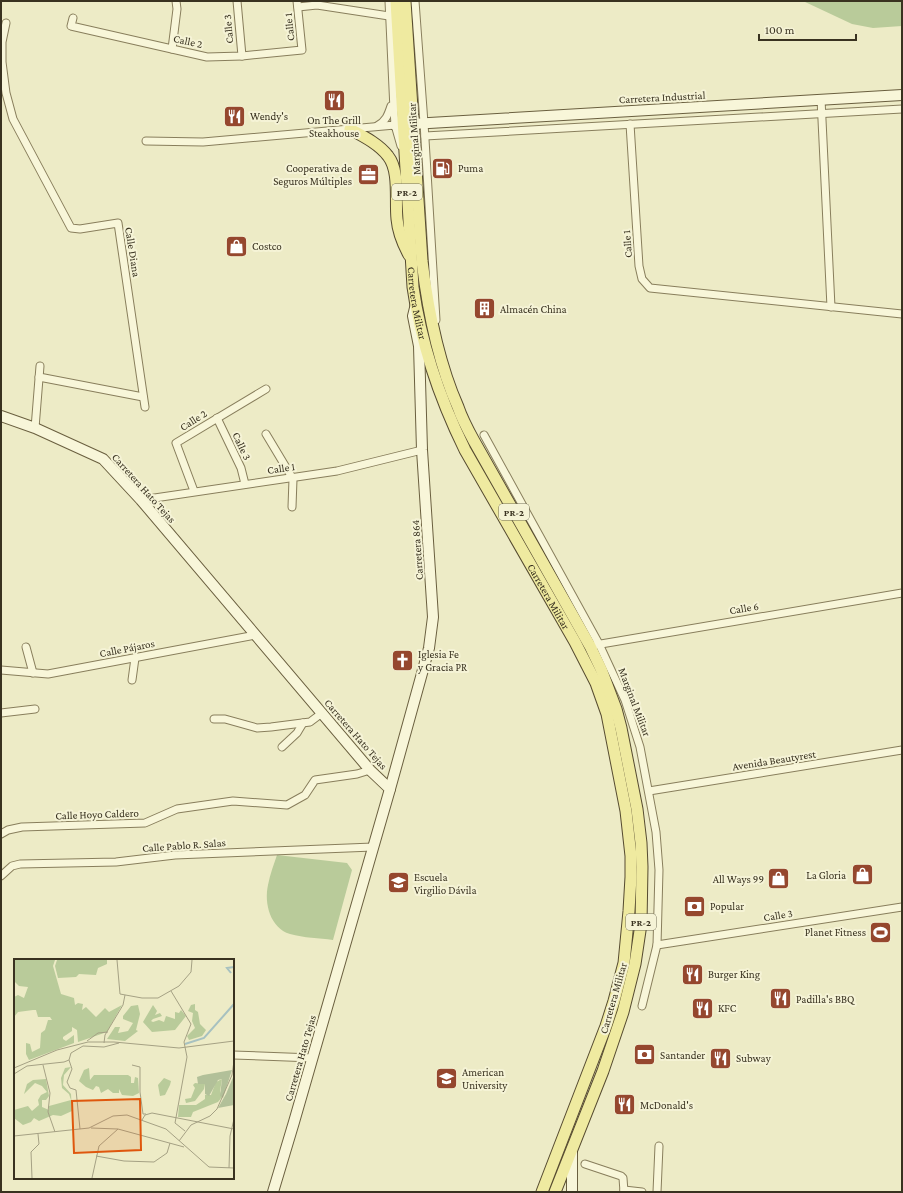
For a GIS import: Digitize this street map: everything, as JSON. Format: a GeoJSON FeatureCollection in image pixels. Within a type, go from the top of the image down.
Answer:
{"type":"FeatureCollection","features":[{"type":"Feature","properties":{"kind":"main road","name":"Carretera Militar"},"geometry":{"type":"LineString","coordinates":[[396,1],[413,287],[421,330],[435,379],[465,450],[579,648],[598,689],[607,714],[611,731],[626,811],[632,877],[624,962],[614,1001],[603,1033],[542,1192]]}},
{"type":"Feature","properties":{"kind":"main road","name":"Carretera Militar"},"geometry":{"type":"LineString","coordinates":[[405,1],[404,125],[427,298],[438,348],[457,406],[474,441],[594,645],[621,728],[637,809],[641,843],[642,897],[639,944],[630,986],[603,1070],[555,1192]]}},
{"type":"Feature","properties":{"kind":"main road"},"geometry":{"type":"LineString","coordinates":[[350,129],[382,149],[391,160],[395,170],[397,221],[403,244],[412,260]]}},
{"type":"Feature","properties":{"kind":"street"},"geometry":{"type":"LineString","coordinates":[[172,49],[177,9],[176,1]]}},
{"type":"Feature","properties":{"kind":"street","name":"Calle 3"},"geometry":{"type":"LineString","coordinates":[[236,1],[242,56]]}},
{"type":"Feature","properties":{"kind":"street","name":"Marginal Militar"},"geometry":{"type":"LineString","coordinates":[[389,1],[393,98],[404,125]]}},
{"type":"Feature","properties":{"kind":"street","name":"Marginal Militar"},"geometry":{"type":"LineString","coordinates":[[415,1],[438,348]]}},
{"type":"Feature","properties":{"kind":"street"},"geometry":{"type":"LineString","coordinates":[[298,4],[317,5],[389,16]]}},
{"type":"Feature","properties":{"kind":"street","name":"Calle 1"},"geometry":{"type":"LineString","coordinates":[[298,4],[302,50]]}},
{"type":"Feature","properties":{"kind":"street","name":"Calle 2"},"geometry":{"type":"LineString","coordinates":[[73,18],[71,26],[207,57],[242,56],[302,50]]}},
{"type":"Feature","properties":{"kind":"street","name":"Calle Diana"},"geometry":{"type":"LineString","coordinates":[[6,23],[2,42],[2,62],[6,93],[13,119],[71,228],[80,229],[118,223],[143,397]]}},
{"type":"Feature","properties":{"kind":"street","name":"Carretera Industrial"},"geometry":{"type":"LineString","coordinates":[[424,123],[902,95]]}},
{"type":"Feature","properties":{"kind":"street"},"geometry":{"type":"LineString","coordinates":[[376,127],[383,123],[388,116],[393,98]]}},
{"type":"Feature","properties":{"kind":"street"},"geometry":{"type":"LineString","coordinates":[[821,99],[831,307]]}},
{"type":"Feature","properties":{"kind":"street"},"geometry":{"type":"LineString","coordinates":[[425,136],[902,109]]}},
{"type":"Feature","properties":{"kind":"street"},"geometry":{"type":"LineString","coordinates":[[146,141],[203,142],[424,123]]}},
{"type":"Feature","properties":{"kind":"street","name":"Calle 1"},"geometry":{"type":"LineString","coordinates":[[630,124],[639,266],[642,279],[650,288],[902,314]]}},
{"type":"Feature","properties":{"kind":"street","name":"Carretera 864"},"geometry":{"type":"LineString","coordinates":[[390,789],[429,648],[433,617],[422,450],[419,346],[412,316],[416,304]]}},
{"type":"Feature","properties":{"kind":"street"},"geometry":{"type":"LineString","coordinates":[[35,428],[40,366]]}},
{"type":"Feature","properties":{"kind":"street"},"geometry":{"type":"LineString","coordinates":[[420,385],[446,375]]}},
{"type":"Feature","properties":{"kind":"street"},"geometry":{"type":"LineString","coordinates":[[39,377],[143,397],[145,406]]}},
{"type":"Feature","properties":{"kind":"street","name":"Calle 2"},"geometry":{"type":"LineString","coordinates":[[194,491],[176,443],[266,390]]}},
{"type":"Feature","properties":{"kind":"street","name":"Carretera Hato Tejas"},"geometry":{"type":"LineString","coordinates":[[1,416],[35,428],[103,459],[141,500],[370,770],[390,789],[273,1192]]}},
{"type":"Feature","properties":{"kind":"street","name":"Calle 3"},"geometry":{"type":"LineString","coordinates":[[217,418],[241,468],[245,484]]}},
{"type":"Feature","properties":{"kind":"street"},"geometry":{"type":"LineString","coordinates":[[266,434],[293,479],[292,507]]}},
{"type":"Feature","properties":{"kind":"street","name":"Marginal Militar"},"geometry":{"type":"LineString","coordinates":[[484,435],[594,645],[625,700],[640,747],[656,832],[659,870],[657,945],[642,1006]]}},
{"type":"Feature","properties":{"kind":"street","name":"Calle 1"},"geometry":{"type":"LineString","coordinates":[[141,500],[337,471],[422,450]]}},
{"type":"Feature","properties":{"kind":"street"},"geometry":{"type":"LineString","coordinates":[[488,465],[501,467]]}},
{"type":"Feature","properties":{"kind":"street","name":"Calle 6"},"geometry":{"type":"LineString","coordinates":[[579,648],[902,593]]}},
{"type":"Feature","properties":{"kind":"street","name":"Calle Pájaros"},"geometry":{"type":"LineString","coordinates":[[1,670],[48,674],[256,635]]}},
{"type":"Feature","properties":{"kind":"street"},"geometry":{"type":"LineString","coordinates":[[26,647],[32,673]]}},
{"type":"Feature","properties":{"kind":"street"},"geometry":{"type":"LineString","coordinates":[[132,680],[135,658]]}},
{"type":"Feature","properties":{"kind":"street"},"geometry":{"type":"LineString","coordinates":[[1,713],[35,709]]}},
{"type":"Feature","properties":{"kind":"street"},"geometry":{"type":"LineString","coordinates":[[214,719],[225,719],[257,728],[310,722],[322,713]]}},
{"type":"Feature","properties":{"kind":"street"},"geometry":{"type":"LineString","coordinates":[[282,747],[297,733],[303,723]]}},
{"type":"Feature","properties":{"kind":"street","name":"Avenida Beautyrest"},"geometry":{"type":"LineString","coordinates":[[649,791],[902,750]]}},
{"type":"Feature","properties":{"kind":"street","name":"Calle Hoyo Caldero"},"geometry":{"type":"LineString","coordinates":[[1,834],[8,830],[22,827],[145,823],[177,809],[233,801],[287,805],[305,795],[315,780],[357,774],[370,770]]}},
{"type":"Feature","properties":{"kind":"street","name":"Calle Pablo R. Salas"},"geometry":{"type":"LineString","coordinates":[[1,876],[12,866],[20,864],[116,862],[175,855],[373,847]]}},
{"type":"Feature","properties":{"kind":"street","name":"Calle 3"},"geometry":{"type":"LineString","coordinates":[[657,945],[902,907]]}},
{"type":"Feature","properties":{"kind":"street"},"geometry":{"type":"LineString","coordinates":[[234,1055],[312,1058]]}},
{"type":"Feature","properties":{"kind":"street"},"geometry":{"type":"LineString","coordinates":[[657,1192],[659,1146]]}},
{"type":"Feature","properties":{"kind":"street"},"geometry":{"type":"LineString","coordinates":[[572,1192],[573,1147]]}},
{"type":"Feature","properties":{"kind":"street"},"geometry":{"type":"LineString","coordinates":[[586,1164],[621,1176],[623,1178],[624,1191],[642,1192]]}},
{"type":"Feature","properties":{"kind":"green space"},"geometry":{"type":"Polygon","coordinates":[[[803,1],[902,1],[902,26],[873,28],[852,24],[803,1]]]}},
{"type":"Feature","properties":{"kind":"green space"},"geometry":{"type":"Polygon","coordinates":[[[277,855],[347,863],[352,870],[333,940],[290,934],[283,931],[273,921],[268,907],[267,892],[277,855]]]}},
{"type":"Feature","properties":{"kind":"place","name":"On The Grill Steakhouse"},"geometry":{"type":"Point","coordinates":[334,100]}},
{"type":"Feature","properties":{"kind":"place","name":"Wendy's"},"geometry":{"type":"Point","coordinates":[234,116]}},
{"type":"Feature","properties":{"kind":"place","name":"Puma"},"geometry":{"type":"Point","coordinates":[443,168]}},
{"type":"Feature","properties":{"kind":"place","name":"Cooperativa de Seguros Múltiples"},"geometry":{"type":"Point","coordinates":[368,174]}},
{"type":"Feature","properties":{"kind":"place","name":"Costco"},"geometry":{"type":"Point","coordinates":[237,246]}},
{"type":"Feature","properties":{"kind":"place","name":"Almacén China"},"geometry":{"type":"Point","coordinates":[485,309]}},
{"type":"Feature","properties":{"kind":"place","name":"Iglesia Fe y Gracia PR"},"geometry":{"type":"Point","coordinates":[403,660]}},
{"type":"Feature","properties":{"kind":"place","name":"La Gloria"},"geometry":{"type":"Point","coordinates":[862,875]}},
{"type":"Feature","properties":{"kind":"place","name":"All Ways 99"},"geometry":{"type":"Point","coordinates":[779,879]}},
{"type":"Feature","properties":{"kind":"place","name":"Escuela Virgilio Dávila"},"geometry":{"type":"Point","coordinates":[399,883]}},
{"type":"Feature","properties":{"kind":"place","name":"Popular"},"geometry":{"type":"Point","coordinates":[694,906]}},
{"type":"Feature","properties":{"kind":"place","name":"Planet Fitness"},"geometry":{"type":"Point","coordinates":[881,932]}},
{"type":"Feature","properties":{"kind":"place","name":"Burger King"},"geometry":{"type":"Point","coordinates":[693,974]}},
{"type":"Feature","properties":{"kind":"place","name":"Padilla's BBQ"},"geometry":{"type":"Point","coordinates":[781,999]}},
{"type":"Feature","properties":{"kind":"place","name":"KFC"},"geometry":{"type":"Point","coordinates":[703,1008]}},
{"type":"Feature","properties":{"kind":"place","name":"Santander"},"geometry":{"type":"Point","coordinates":[644,1055]}},
{"type":"Feature","properties":{"kind":"place","name":"Subway"},"geometry":{"type":"Point","coordinates":[720,1058]}},
{"type":"Feature","properties":{"kind":"place","name":"American University"},"geometry":{"type":"Point","coordinates":[446,1078]}},
{"type":"Feature","properties":{"kind":"place","name":"McDonald's"},"geometry":{"type":"Point","coordinates":[624,1105]}}]}
